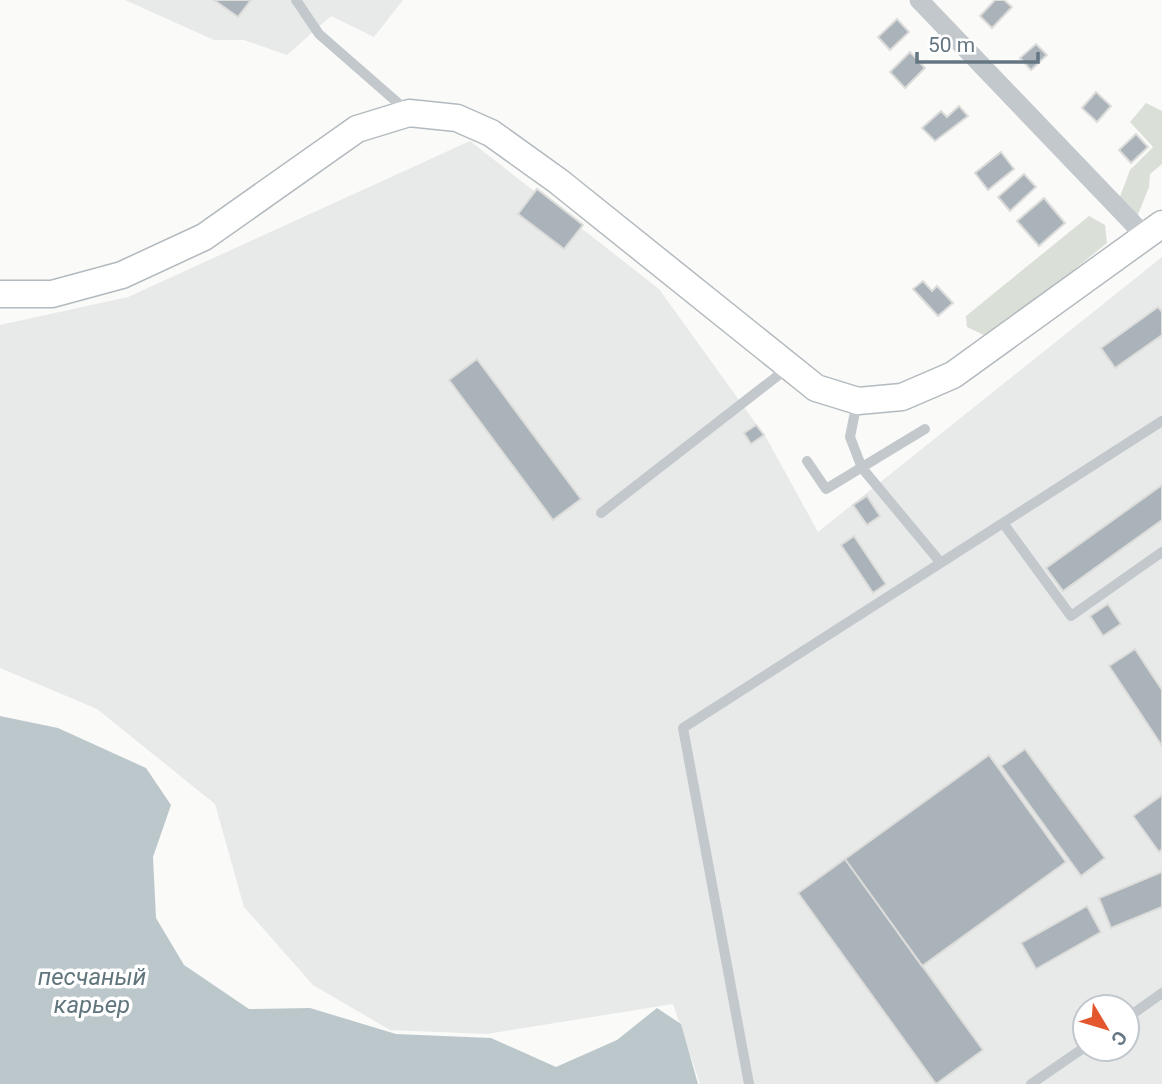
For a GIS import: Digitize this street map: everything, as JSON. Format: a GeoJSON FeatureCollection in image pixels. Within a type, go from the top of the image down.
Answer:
{"type":"FeatureCollection","features":[{"type":"Feature","properties":{"kind":"street"},"geometry":{"type":"LineString","coordinates":[[0,294],[52,294],[122,275],[204,237],[357,130],[410,113],[457,118],[491,132],[558,181],[816,388],[858,401],[902,397],[953,375],[1154,230],[919,0]]}},
{"type":"Feature","properties":{"kind":"lane"},"geometry":{"type":"LineString","coordinates":[[296,0],[319,34],[410,113]]}},
{"type":"Feature","properties":{"kind":"lane"},"geometry":{"type":"LineString","coordinates":[[601,513],[790,367]]}},
{"type":"Feature","properties":{"kind":"lane"},"geometry":{"type":"LineString","coordinates":[[858,401],[850,437],[862,468],[941,563]]}},
{"type":"Feature","properties":{"kind":"lane"},"geometry":{"type":"LineString","coordinates":[[748,1084],[683,728],[1162,421]]}},
{"type":"Feature","properties":{"kind":"lane"},"geometry":{"type":"LineString","coordinates":[[807,461],[826,489],[925,429]]}},
{"type":"Feature","properties":{"kind":"lane"},"geometry":{"type":"LineString","coordinates":[[1003,523],[1071,616],[1162,552]]}},
{"type":"Feature","properties":{"kind":"lane"},"geometry":{"type":"LineString","coordinates":[[1141,1008],[1162,993]]}},
{"type":"Feature","properties":{"kind":"lane"},"geometry":{"type":"LineString","coordinates":[[1031,1084],[1071,1057]]}},
{"type":"Feature","properties":{"kind":"shaded area"},"geometry":{"type":"Polygon","coordinates":[[[125,0],[403,0],[374,37],[331,16],[287,55],[244,40],[214,40],[125,0]]]}},
{"type":"Feature","properties":{"kind":"shaded area"},"geometry":{"type":"Polygon","coordinates":[[[1146,103],[1162,111],[1162,164],[1150,174],[1149,187],[1137,217],[1118,202],[1130,170],[1153,147],[1130,122],[1146,103]]]}},
{"type":"Feature","properties":{"kind":"shaded area"},"geometry":{"type":"Polygon","coordinates":[[[470,141],[659,289],[767,439],[818,532],[1162,257],[1162,1084],[700,1084],[673,1004],[487,1034],[390,1030],[313,985],[244,907],[215,804],[97,709],[0,668],[0,325],[128,297],[470,141]]]}},
{"type":"Feature","properties":{"kind":"shaded area"},"geometry":{"type":"Polygon","coordinates":[[[1089,216],[1105,225],[1107,243],[990,338],[967,327],[966,316],[1089,216]]]}},
{"type":"Feature","properties":{"kind":"water","name":"песчаный карьер"},"geometry":{"type":"Polygon","coordinates":[[[0,716],[58,728],[146,768],[171,805],[153,857],[156,918],[184,965],[249,1009],[310,1008],[396,1034],[491,1038],[556,1067],[617,1040],[657,1008],[681,1024],[698,1084],[0,1084],[0,716]]]}},
{"type":"Feature","properties":{"kind":"building"},"geometry":{"type":"Polygon","coordinates":[[[214,0],[251,0],[238,17],[214,0]]]}},
{"type":"Feature","properties":{"kind":"building"},"geometry":{"type":"Polygon","coordinates":[[[995,0],[1004,0],[1012,7],[992,28],[980,16],[995,0]]]}},
{"type":"Feature","properties":{"kind":"building"},"geometry":{"type":"Polygon","coordinates":[[[897,19],[909,32],[890,50],[878,37],[897,19]]]}},
{"type":"Feature","properties":{"kind":"building"},"geometry":{"type":"Polygon","coordinates":[[[1036,44],[1047,55],[1031,70],[1020,58],[1036,44]]]}},
{"type":"Feature","properties":{"kind":"building"},"geometry":{"type":"Polygon","coordinates":[[[910,52],[925,68],[905,88],[890,72],[910,52]]]}},
{"type":"Feature","properties":{"kind":"building"},"geometry":{"type":"Polygon","coordinates":[[[1096,92],[1111,106],[1097,122],[1082,108],[1096,92]]]}},
{"type":"Feature","properties":{"kind":"building"},"geometry":{"type":"Polygon","coordinates":[[[959,106],[968,116],[935,141],[922,128],[941,111],[947,117],[959,106]]]}},
{"type":"Feature","properties":{"kind":"building"},"geometry":{"type":"Polygon","coordinates":[[[1136,134],[1148,147],[1131,163],[1119,150],[1136,134]]]}},
{"type":"Feature","properties":{"kind":"building"},"geometry":{"type":"Polygon","coordinates":[[[1001,152],[1014,169],[988,190],[975,173],[1001,152]]]}},
{"type":"Feature","properties":{"kind":"building"},"geometry":{"type":"Polygon","coordinates":[[[1024,174],[1036,187],[1010,211],[998,197],[1024,174]]]}},
{"type":"Feature","properties":{"kind":"building"},"geometry":{"type":"Polygon","coordinates":[[[537,189],[583,225],[564,249],[518,214],[537,189]]]}},
{"type":"Feature","properties":{"kind":"building"},"geometry":{"type":"Polygon","coordinates":[[[1044,198],[1065,223],[1039,246],[1017,221],[1044,198]]]}},
{"type":"Feature","properties":{"kind":"building"},"geometry":{"type":"Polygon","coordinates":[[[923,281],[932,291],[937,286],[953,303],[938,316],[913,289],[923,281]]]}},
{"type":"Feature","properties":{"kind":"building"},"geometry":{"type":"Polygon","coordinates":[[[1158,307],[1162,312],[1162,335],[1115,368],[1101,348],[1158,307]]]}},
{"type":"Feature","properties":{"kind":"building"},"geometry":{"type":"Polygon","coordinates":[[[477,359],[581,499],[553,520],[449,380],[477,359]]]}},
{"type":"Feature","properties":{"kind":"building"},"geometry":{"type":"Polygon","coordinates":[[[756,425],[764,435],[751,444],[744,433],[756,425]]]}},
{"type":"Feature","properties":{"kind":"building"},"geometry":{"type":"Polygon","coordinates":[[[1162,485],[1162,520],[1063,591],[1046,568],[1162,485]]]}},
{"type":"Feature","properties":{"kind":"building"},"geometry":{"type":"Polygon","coordinates":[[[867,496],[880,516],[867,525],[853,505],[867,496]]]}},
{"type":"Feature","properties":{"kind":"building"},"geometry":{"type":"Polygon","coordinates":[[[854,536],[886,584],[873,593],[841,545],[854,536]]]}},
{"type":"Feature","properties":{"kind":"building"},"geometry":{"type":"Polygon","coordinates":[[[1108,604],[1121,624],[1103,636],[1090,616],[1108,604]]]}},
{"type":"Feature","properties":{"kind":"building"},"geometry":{"type":"Polygon","coordinates":[[[1135,649],[1162,690],[1162,746],[1109,666],[1135,649]]]}},
{"type":"Feature","properties":{"kind":"building"},"geometry":{"type":"Polygon","coordinates":[[[1025,749],[1105,858],[1081,876],[1001,766],[1025,749]]]}},
{"type":"Feature","properties":{"kind":"building"},"geometry":{"type":"Polygon","coordinates":[[[989,755],[1066,862],[922,966],[845,859],[989,755]]]}},
{"type":"Feature","properties":{"kind":"building"},"geometry":{"type":"Polygon","coordinates":[[[1162,795],[1162,849],[1159,852],[1133,816],[1162,795]]]}},
{"type":"Feature","properties":{"kind":"building"},"geometry":{"type":"Polygon","coordinates":[[[845,859],[983,1050],[936,1084],[798,893],[845,859]]]}},
{"type":"Feature","properties":{"kind":"building"},"geometry":{"type":"Polygon","coordinates":[[[1162,872],[1162,907],[1111,928],[1099,898],[1162,872]]]}},
{"type":"Feature","properties":{"kind":"building"},"geometry":{"type":"Polygon","coordinates":[[[1087,906],[1101,932],[1036,969],[1021,943],[1087,906]]]}}]}
